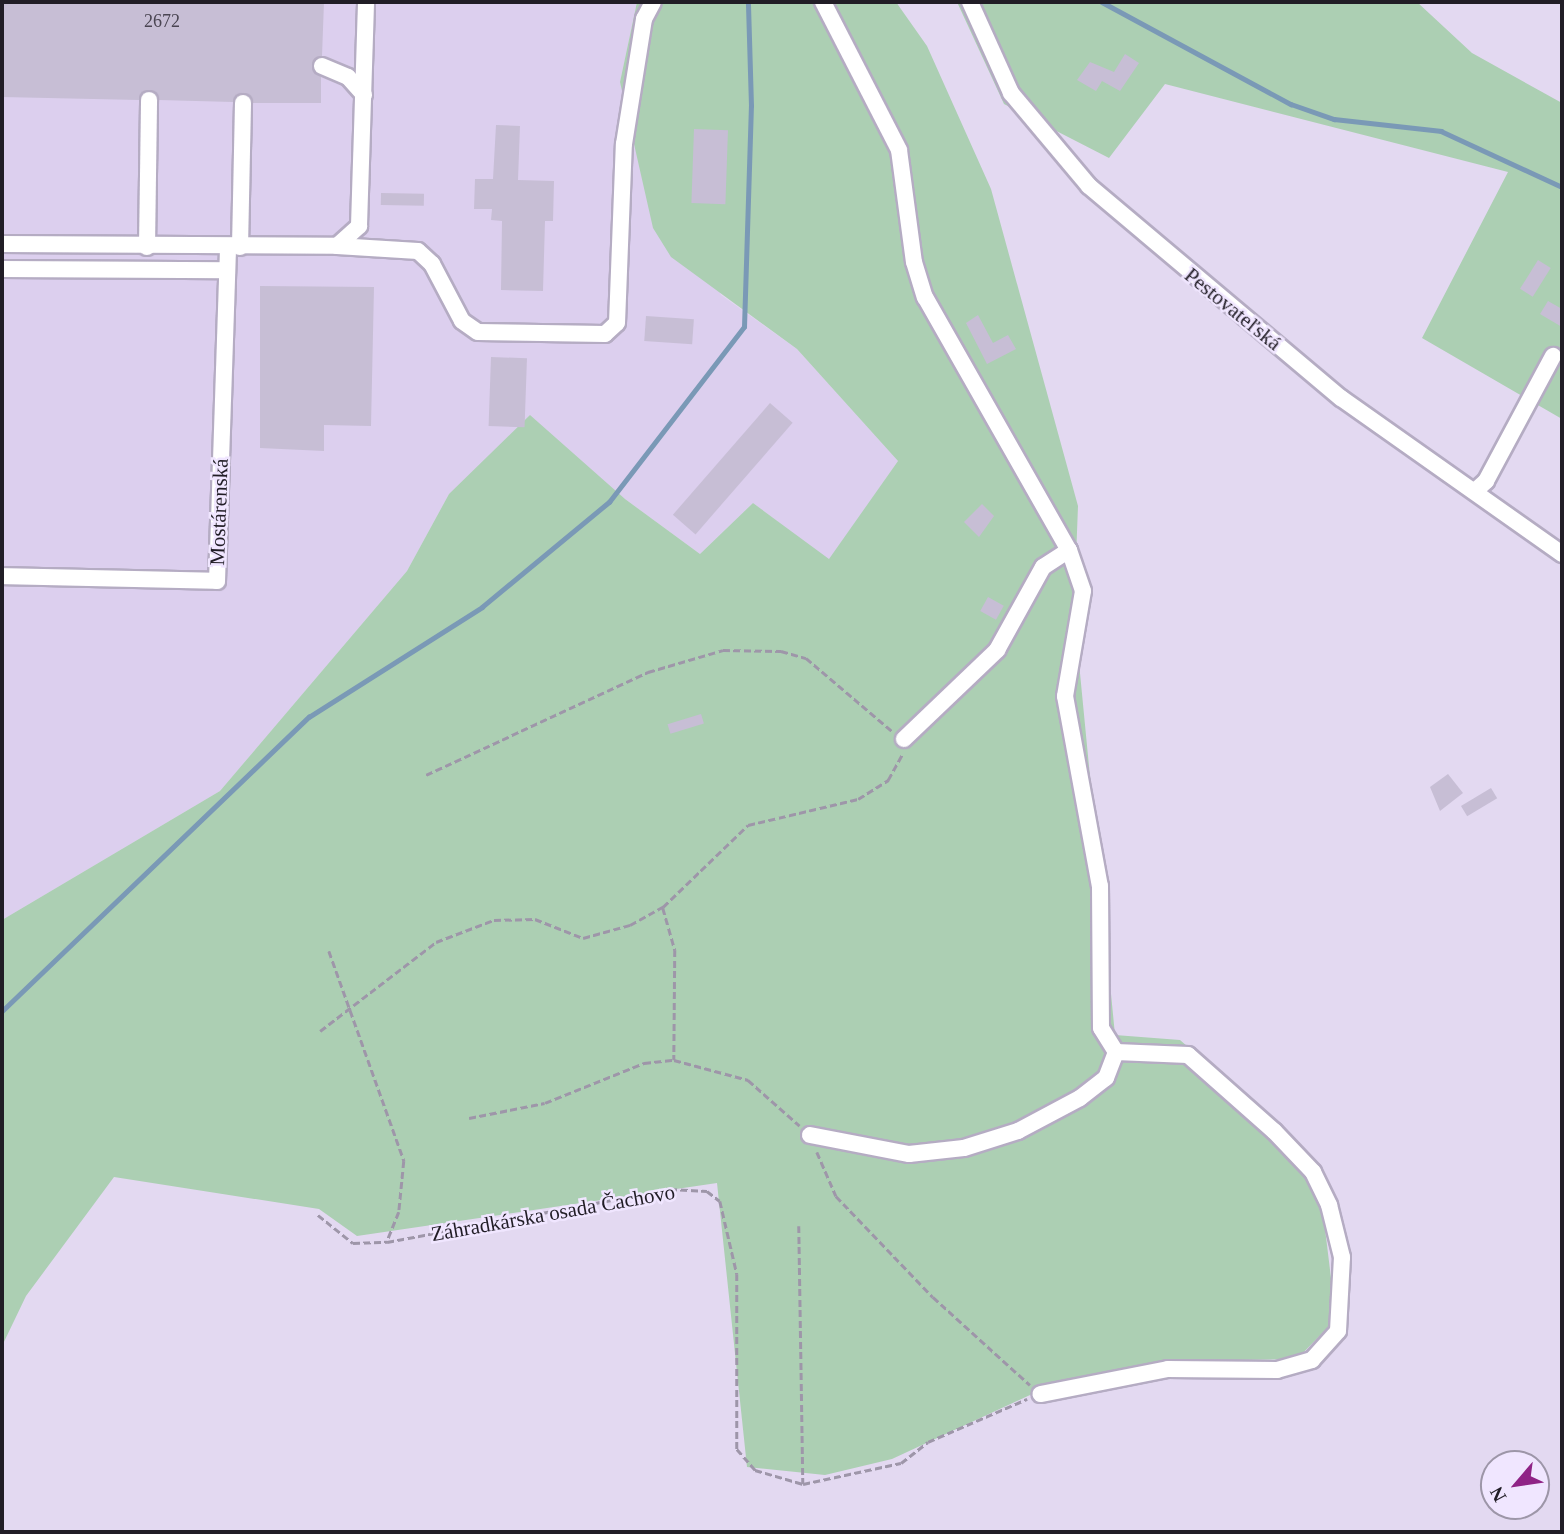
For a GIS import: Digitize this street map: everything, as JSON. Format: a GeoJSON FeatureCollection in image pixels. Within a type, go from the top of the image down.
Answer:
{"type":"FeatureCollection","features":[{"type":"Feature","properties":{"kind":"street"},"geometry":{"type":"LineString","coordinates":[[337,246],[359,226],[366,2]]}},
{"type":"Feature","properties":{"kind":"street"},"geometry":{"type":"LineString","coordinates":[[2,244],[147,247],[337,246],[418,251],[432,264],[462,321],[478,332],[605,334],[617,323],[624,144],[644,19],[653,2]]}},
{"type":"Feature","properties":{"kind":"street"},"geometry":{"type":"LineString","coordinates":[[823,2],[899,150],[914,261],[925,297],[1069,550],[1083,603],[1065,696],[1100,886],[1101,1028],[1116,1052]]}},
{"type":"Feature","properties":{"kind":"street","name":"Pestovateľská"},"geometry":{"type":"LineString","coordinates":[[970,2],[1011,93],[1089,186],[1341,398],[1562,554]]}},
{"type":"Feature","properties":{"kind":"street"},"geometry":{"type":"LineString","coordinates":[[322,66],[348,77],[364,95]]}},
{"type":"Feature","properties":{"kind":"street"},"geometry":{"type":"LineString","coordinates":[[147,247],[149,100]]}},
{"type":"Feature","properties":{"kind":"street"},"geometry":{"type":"LineString","coordinates":[[2,268],[227,270],[234,247],[243,103]]}},
{"type":"Feature","properties":{"kind":"street","name":"Mostárenská"},"geometry":{"type":"LineString","coordinates":[[2,576],[217,581],[227,270]]}},
{"type":"Feature","properties":{"kind":"street"},"geometry":{"type":"LineString","coordinates":[[1475,491],[1486,481],[1553,356]]}},
{"type":"Feature","properties":{"kind":"street"},"geometry":{"type":"LineString","coordinates":[[904,739],[997,649],[1043,566],[1069,550]]}},
{"type":"Feature","properties":{"kind":"street"},"geometry":{"type":"LineString","coordinates":[[810,1135],[909,1154],[964,1148],[1018,1131],[1080,1098],[1106,1078],[1116,1052]]}},
{"type":"Feature","properties":{"kind":"street"},"geometry":{"type":"LineString","coordinates":[[1040,1394],[1168,1369],[1277,1370],[1312,1360],[1338,1331],[1342,1257],[1329,1205],[1313,1172],[1188,1055],[1116,1052]]}},
{"type":"Feature","properties":{"kind":"path"},"geometry":{"type":"LineString","coordinates":[[320,1031],[436,942],[494,920],[535,919],[583,938],[630,925],[663,907],[748,825],[858,799],[876,789],[899,765],[904,739],[806,658],[781,651],[723,650],[648,672],[426,775]]}},
{"type":"Feature","properties":{"kind":"path"},"geometry":{"type":"LineString","coordinates":[[663,907],[675,950],[674,1060]]}},
{"type":"Feature","properties":{"kind":"path","name":"Záhradkárska osada Čachovo"},"geometry":{"type":"LineString","coordinates":[[329,951],[404,1161],[399,1212],[387,1242]]}},
{"type":"Feature","properties":{"kind":"path"},"geometry":{"type":"LineString","coordinates":[[469,1118],[545,1103],[644,1063],[674,1060],[748,1080],[810,1135],[836,1196],[933,1297],[1040,1394]]}},
{"type":"Feature","properties":{"kind":"path","name":"Záhradkárska osada Čachovo"},"geometry":{"type":"LineString","coordinates":[[318,1215],[353,1243],[387,1242],[670,1189],[707,1191],[720,1201],[737,1274],[737,1449],[755,1470],[803,1484],[901,1463],[977,1417],[1040,1394]]}},
{"type":"Feature","properties":{"kind":"path"},"geometry":{"type":"LineString","coordinates":[[799,1226],[803,1484]]}},
{"type":"Feature","properties":{"kind":"shaded area"},"geometry":{"type":"Polygon","coordinates":[[[2,2],[637,2],[620,82],[721,295],[797,349],[898,461],[829,560],[753,503],[700,554],[625,499],[449,494],[407,571],[220,791],[2,920],[2,2]]]}},
{"type":"Feature","properties":{"kind":"green space"},"geometry":{"type":"Polygon","coordinates":[[[637,2],[896,2],[927,46],[991,189],[1078,506],[1074,611],[1115,1035],[1180,1040],[1298,1143],[1321,1196],[1336,1319],[1297,1359],[1167,1361],[1056,1383],[892,1459],[825,1475],[747,1467],[717,1183],[357,1236],[319,1209],[114,1177],[26,1296],[2,1346],[2,920],[220,791],[407,571],[449,494],[530,415],[625,499],[700,554],[753,503],[829,559],[898,461],[797,349],[671,257],[653,228],[620,82],[637,2]]]}},
{"type":"Feature","properties":{"kind":"green space"},"geometry":{"type":"Polygon","coordinates":[[[957,2],[1417,2],[1472,53],[1562,103],[1562,419],[1422,338],[1508,172],[1165,84],[1109,158],[1004,104],[957,2]]]}},
{"type":"Feature","properties":{"kind":"building"},"geometry":{"type":"Polygon","coordinates":[[[2,2],[324,2],[322,56],[312,67],[321,77],[321,103],[253,103],[243,93],[233,102],[159,100],[150,90],[139,100],[2,97],[2,2]]]}},
{"type":"Feature","properties":{"kind":"building"},"geometry":{"type":"Polygon","coordinates":[[[1125,54],[1139,63],[1120,91],[1102,81],[1096,91],[1077,80],[1090,62],[1114,72],[1125,54]]]}},
{"type":"Feature","properties":{"kind":"building"},"geometry":{"type":"Polygon","coordinates":[[[496,125],[520,126],[518,180],[554,181],[553,221],[545,221],[543,291],[501,290],[502,221],[491,220],[492,209],[474,209],[475,179],[493,179],[496,125]]]}},
{"type":"Feature","properties":{"kind":"building"},"geometry":{"type":"Polygon","coordinates":[[[694,129],[728,130],[725,204],[691,203],[694,129]]]}},
{"type":"Feature","properties":{"kind":"building"},"geometry":{"type":"Polygon","coordinates":[[[381,193],[424,194],[424,206],[381,205],[381,193]]]}},
{"type":"Feature","properties":{"kind":"building"},"geometry":{"type":"Polygon","coordinates":[[[1538,260],[1551,268],[1533,297],[1520,289],[1538,260]]]}},
{"type":"Feature","properties":{"kind":"building"},"geometry":{"type":"Polygon","coordinates":[[[260,286],[374,287],[371,426],[324,425],[324,451],[260,448],[260,286]]]}},
{"type":"Feature","properties":{"kind":"building"},"geometry":{"type":"Polygon","coordinates":[[[1548,301],[1562,309],[1562,327],[1540,314],[1548,301]]]}},
{"type":"Feature","properties":{"kind":"building"},"geometry":{"type":"Polygon","coordinates":[[[978,315],[993,343],[1008,335],[1016,349],[987,364],[966,323],[978,315]]]}},
{"type":"Feature","properties":{"kind":"building"},"geometry":{"type":"Polygon","coordinates":[[[646,316],[694,319],[692,344],[644,341],[646,316]]]}},
{"type":"Feature","properties":{"kind":"building"},"geometry":{"type":"Polygon","coordinates":[[[491,357],[527,358],[525,427],[489,426],[491,357]]]}},
{"type":"Feature","properties":{"kind":"building"},"geometry":{"type":"Polygon","coordinates":[[[770,403],[793,423],[696,534],[673,515],[770,403]]]}},
{"type":"Feature","properties":{"kind":"building"},"geometry":{"type":"Polygon","coordinates":[[[982,504],[994,516],[979,537],[964,522],[982,504]]]}},
{"type":"Feature","properties":{"kind":"building"},"geometry":{"type":"Polygon","coordinates":[[[988,597],[1004,606],[996,620],[980,611],[988,597]]]}},
{"type":"Feature","properties":{"kind":"building"},"geometry":{"type":"Polygon","coordinates":[[[701,714],[704,724],[670,734],[668,724],[701,714]]]}},
{"type":"Feature","properties":{"kind":"building"},"geometry":{"type":"Polygon","coordinates":[[[1448,774],[1463,793],[1440,811],[1430,787],[1448,774]]]}},
{"type":"Feature","properties":{"kind":"building"},"geometry":{"type":"Polygon","coordinates":[[[1491,788],[1497,798],[1467,816],[1461,806],[1491,788]]]}},
{"type":"Feature","properties":{"kind":"waterway"},"geometry":{"type":"LineString","coordinates":[[2,1011],[309,717],[482,607],[609,502],[744,327],[751,106],[748,2]]}},
{"type":"Feature","properties":{"kind":"waterway"},"geometry":{"type":"LineString","coordinates":[[1102,2],[1291,104],[1334,119],[1441,131],[1562,187]]}}]}
